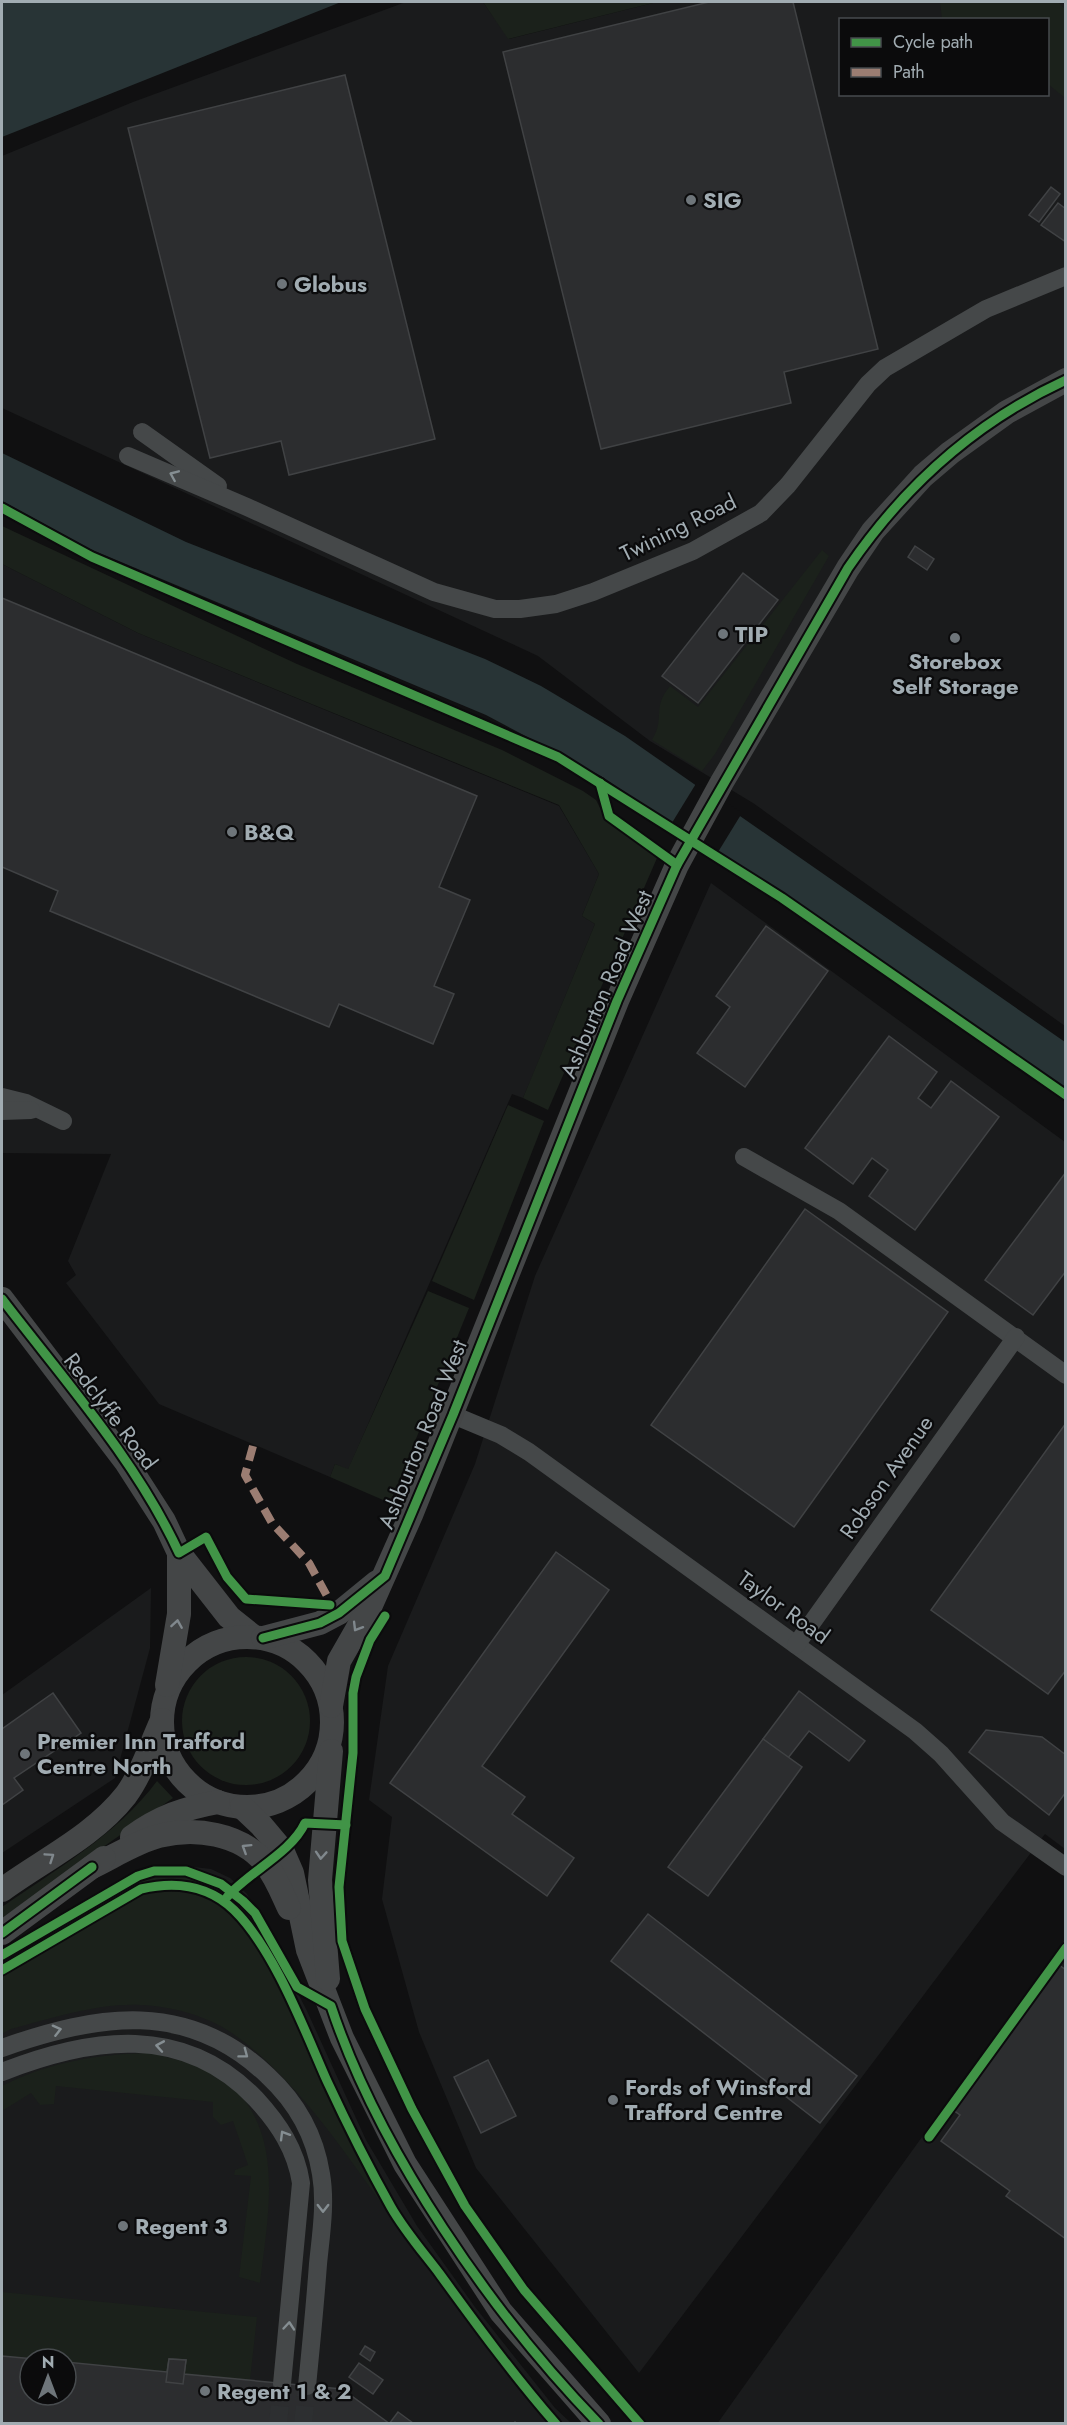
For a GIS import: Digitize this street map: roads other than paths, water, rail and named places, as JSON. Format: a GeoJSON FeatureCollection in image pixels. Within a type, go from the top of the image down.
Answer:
{"type":"FeatureCollection","features":[{"type":"Feature","properties":{"kind":"main road","name":"Ashburton Road West"},"geometry":{"type":"LineString","coordinates":[[331,1706],[339,1660],[385,1576],[453,1415],[617,1000],[677,865],[722,782],[848,567],[873,531],[923,476],[950,453],[1007,412],[1065,380]]}},
{"type":"Feature","properties":{"kind":"main road","name":"Redclyffe Road"},"geometry":{"type":"LineString","coordinates":[[2,1299],[148,1493],[179,1553],[229,1617],[259,1638]]}},
{"type":"Feature","properties":{"kind":"main road","name":"Redclyffe Road"},"geometry":{"type":"LineString","coordinates":[[163,1711],[178,1614],[179,1553]]}},
{"type":"Feature","properties":{"kind":"main road"},"geometry":{"type":"LineString","coordinates":[[2,1890],[92,1828],[127,1793],[139,1772],[173,1680],[188,1660],[207,1647],[223,1641],[259,1638],[296,1631],[329,1618],[385,1576]]}},
{"type":"Feature","properties":{"kind":"main road"},"geometry":{"type":"LineString","coordinates":[[259,1638],[287,1647],[307,1662],[322,1682],[331,1706],[332,1734],[320,1880],[331,2006]]}},
{"type":"Feature","properties":{"kind":"main road"},"geometry":{"type":"LineString","coordinates":[[163,1711],[165,1746],[176,1770],[195,1789],[218,1802],[242,1808],[267,1805],[291,1795],[311,1779],[325,1758],[332,1734]]}},
{"type":"Feature","properties":{"kind":"main road"},"geometry":{"type":"LineString","coordinates":[[2,1933],[160,1818],[185,1808],[218,1802]]}},
{"type":"Feature","properties":{"kind":"main road"},"geometry":{"type":"LineString","coordinates":[[242,1808],[261,1825],[282,1850],[292,1873],[308,1950]]}},
{"type":"Feature","properties":{"kind":"main road"},"geometry":{"type":"LineString","coordinates":[[92,1867],[157,1837],[179,1833],[224,1836],[239,1843],[265,1863],[276,1878],[308,1950],[342,2038],[372,2103],[405,2164],[501,2312],[599,2424]]}},
{"type":"Feature","properties":{"kind":"street","name":"Twining Road"},"geometry":{"type":"LineString","coordinates":[[247,507],[434,592],[470,604],[495,609],[520,609],[556,604],[593,592],[682,555],[753,518],[775,500],[861,393],[885,368],[986,309],[1065,276]]}},
{"type":"Feature","properties":{"kind":"street"},"geometry":{"type":"LineString","coordinates":[[142,432],[247,507]]}},
{"type":"Feature","properties":{"kind":"street"},"geometry":{"type":"LineString","coordinates":[[128,456],[247,507]]}},
{"type":"Feature","properties":{"kind":"street"},"geometry":{"type":"LineString","coordinates":[[2,1097],[13,1098],[63,1121]]}},
{"type":"Feature","properties":{"kind":"street"},"geometry":{"type":"LineString","coordinates":[[2,1111],[38,1111]]}},
{"type":"Feature","properties":{"kind":"street"},"geometry":{"type":"LineString","coordinates":[[744,1158],[839,1211],[1016,1337],[1065,1375]]}},
{"type":"Feature","properties":{"kind":"street","name":"Robson Avenue"},"geometry":{"type":"LineString","coordinates":[[796,1645],[1016,1337]]}},
{"type":"Feature","properties":{"kind":"street","name":"Taylor Road"},"geometry":{"type":"LineString","coordinates":[[453,1415],[501,1435],[528,1452],[915,1731],[941,1754],[1002,1822],[1065,1867]]}},
{"type":"Feature","properties":{"kind":"street"},"geometry":{"type":"LineString","coordinates":[[2,2048],[38,2035],[107,2020],[138,2019],[173,2023],[192,2028],[236,2048],[276,2083],[300,2111],[322,2176],[323,2215],[307,2386]]}},
{"type":"Feature","properties":{"kind":"street"},"geometry":{"type":"LineString","coordinates":[[2,2072],[74,2049],[114,2043],[139,2043],[167,2047],[196,2056],[220,2068],[241,2083],[262,2106],[291,2146],[298,2163],[301,2183],[282,2384]]}},
{"type":"Feature","properties":{"kind":"tunnel"},"geometry":{"type":"LineString","coordinates":[[278,2424],[282,2384]]}},
{"type":"Feature","properties":{"kind":"tunnel"},"geometry":{"type":"LineString","coordinates":[[303,2424],[307,2386]]}},
{"type":"Feature","properties":{"kind":"place","name":"SIG"},"geometry":{"type":"Point","coordinates":[691,200]}},
{"type":"Feature","properties":{"kind":"place","name":"Globus"},"geometry":{"type":"Point","coordinates":[282,284]}},
{"type":"Feature","properties":{"kind":"place","name":"TIP"},"geometry":{"type":"Point","coordinates":[723,634]}},
{"type":"Feature","properties":{"kind":"place","name":"Storebox Self Storage"},"geometry":{"type":"Point","coordinates":[955,638]}},
{"type":"Feature","properties":{"kind":"place","name":"B&Q"},"geometry":{"type":"Point","coordinates":[232,832]}},
{"type":"Feature","properties":{"kind":"place","name":"Premier Inn Trafford Centre North"},"geometry":{"type":"Point","coordinates":[25,1754]}},
{"type":"Feature","properties":{"kind":"place","name":"Fords of Winsford Trafford Centre"},"geometry":{"type":"Point","coordinates":[613,2100]}},
{"type":"Feature","properties":{"kind":"place","name":"Regent 3"},"geometry":{"type":"Point","coordinates":[123,2226]}},
{"type":"Feature","properties":{"kind":"place","name":"Regent 1 & 2"},"geometry":{"type":"Point","coordinates":[205,2391]}}]}
